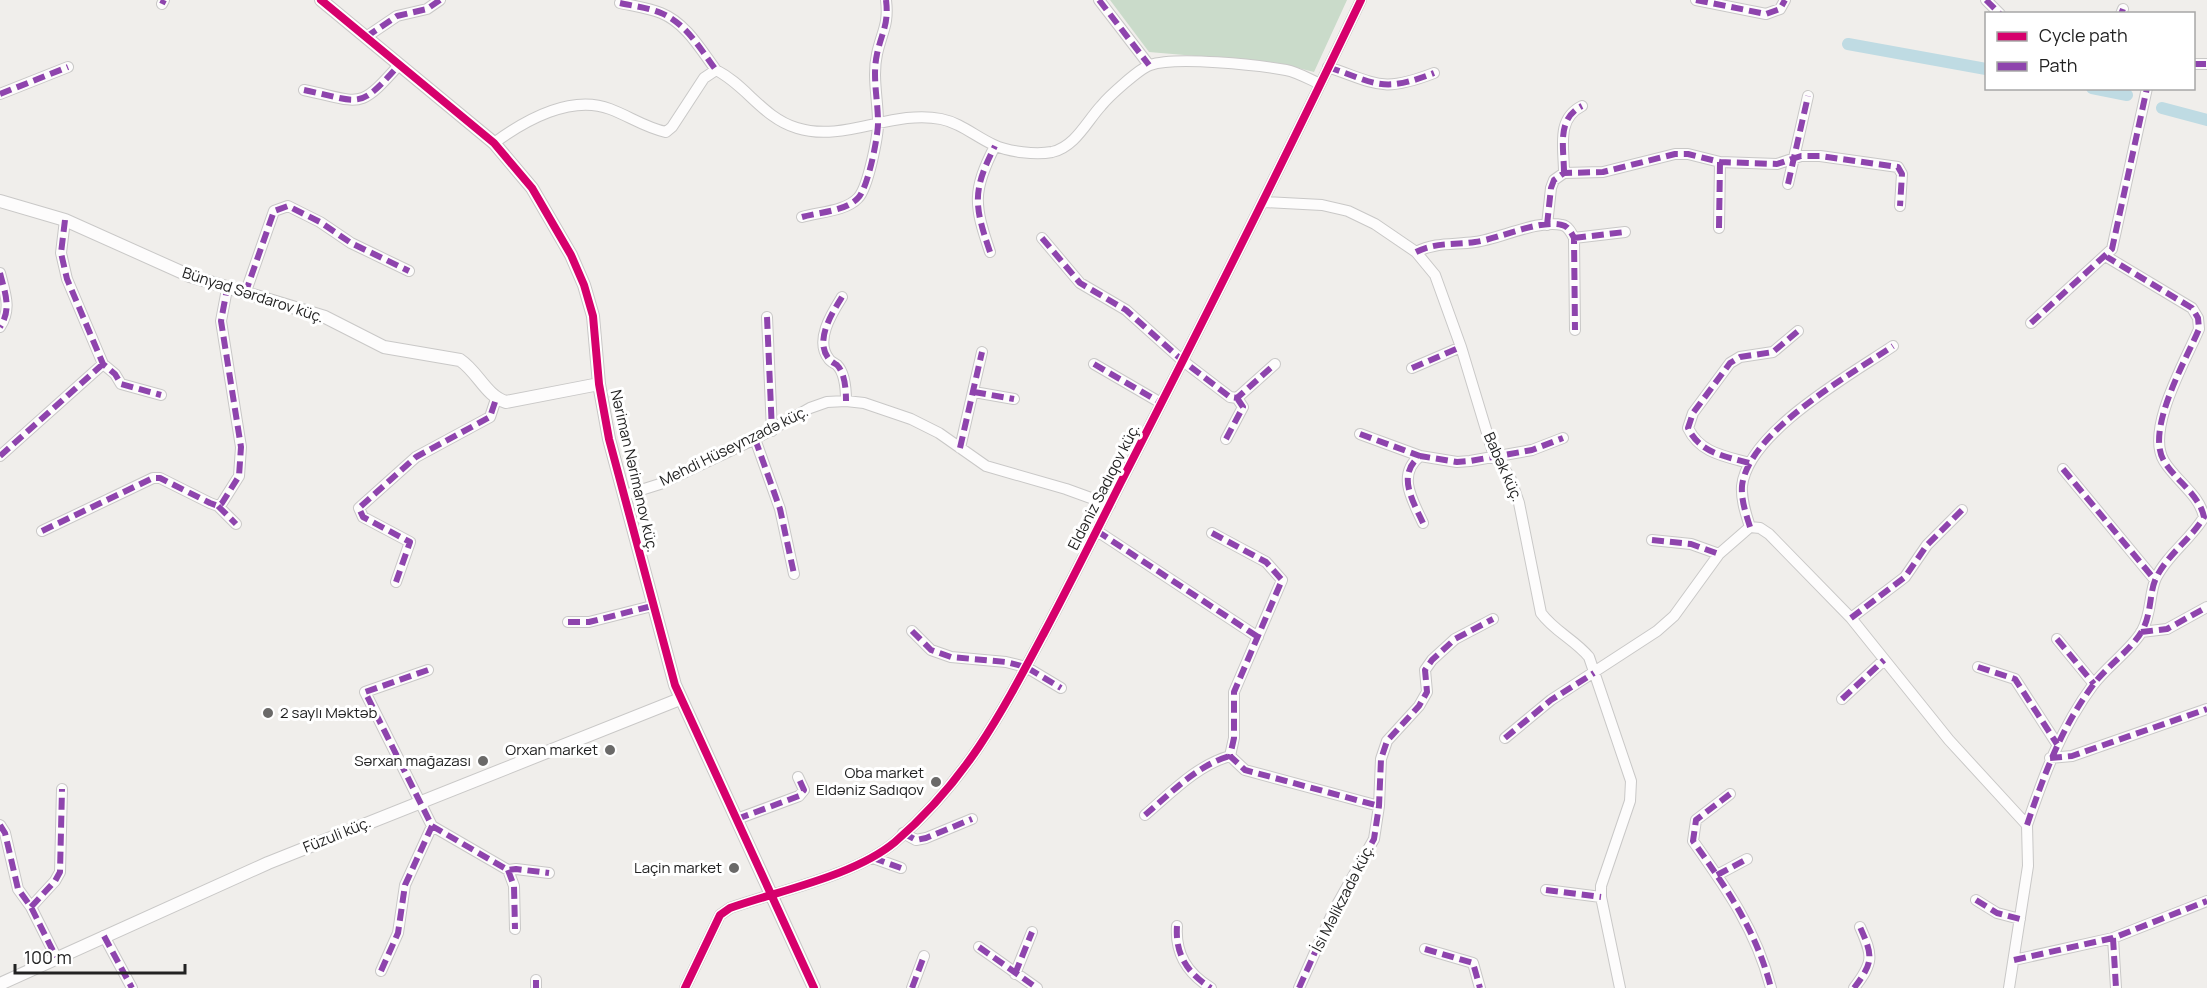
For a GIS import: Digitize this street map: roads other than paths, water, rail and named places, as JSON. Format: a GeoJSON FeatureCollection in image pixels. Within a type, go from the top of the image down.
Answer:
{"type":"FeatureCollection","features":[{"type":"Feature","properties":{"kind":"street","name":"Nəriman Nərimanov küç."},"geometry":{"type":"LineString","coordinates":[[321,0],[494,143],[532,188],[571,255],[584,285],[593,316],[599,384],[609,439],[652,606],[680,699],[772,893],[814,988]]}},
{"type":"Feature","properties":{"kind":"street"},"geometry":{"type":"LineString","coordinates":[[366,37],[397,16],[428,9],[440,0]]}},
{"type":"Feature","properties":{"kind":"street"},"geometry":{"type":"LineString","coordinates":[[802,217],[850,205],[860,196],[866,183],[878,124],[877,54],[888,19],[886,0]]}},
{"type":"Feature","properties":{"kind":"street"},"geometry":{"type":"LineString","coordinates":[[1099,0],[1149,65]]}},
{"type":"Feature","properties":{"kind":"street","name":"Eldəniz Sadıqov küç."},"geometry":{"type":"LineString","coordinates":[[685,988],[720,915],[730,908],[852,868],[873,858],[945,793],[968,766],[996,724],[1097,531],[1264,202],[1361,0]]}},
{"type":"Feature","properties":{"kind":"street"},"geometry":{"type":"LineString","coordinates":[[1696,0],[1766,14],[1780,9],[1785,0]]}},
{"type":"Feature","properties":{"kind":"street"},"geometry":{"type":"LineString","coordinates":[[620,3],[661,13],[674,20],[688,33],[716,70],[725,75],[771,115],[798,129],[837,131],[916,117],[942,119],[967,129],[995,146],[1023,152],[1054,152],[1074,140],[1102,104],[1149,65],[1178,62],[1288,70],[1320,84]]}},
{"type":"Feature","properties":{"kind":"street"},"geometry":{"type":"LineString","coordinates":[[304,90],[358,101],[371,96],[399,65]]}},
{"type":"Feature","properties":{"kind":"street"},"geometry":{"type":"LineString","coordinates":[[0,94],[68,67]]}},
{"type":"Feature","properties":{"kind":"street"},"geometry":{"type":"LineString","coordinates":[[1328,67],[1385,87],[1406,84],[1434,73]]}},
{"type":"Feature","properties":{"kind":"street"},"geometry":{"type":"LineString","coordinates":[[494,143],[514,128],[536,118],[572,106],[590,104],[609,108],[654,130],[666,132],[672,127],[704,78],[716,70]]}},
{"type":"Feature","properties":{"kind":"street"},"geometry":{"type":"LineString","coordinates":[[2031,323],[2107,256],[2117,236],[2147,90]]}},
{"type":"Feature","properties":{"kind":"street"},"geometry":{"type":"LineString","coordinates":[[1788,184],[1808,96]]}},
{"type":"Feature","properties":{"kind":"street"},"geometry":{"type":"LineString","coordinates":[[1564,173],[1565,120],[1572,111],[1582,106]]}},
{"type":"Feature","properties":{"kind":"street"},"geometry":{"type":"LineString","coordinates":[[990,252],[977,216],[977,188],[983,169],[995,146]]}},
{"type":"Feature","properties":{"kind":"street"},"geometry":{"type":"LineString","coordinates":[[1547,225],[1551,188],[1554,180],[1564,173],[1603,172],[1675,154],[1688,154],[1720,162],[1777,164],[1794,158],[1820,156],[1898,167],[1902,174],[1900,206]]}},
{"type":"Feature","properties":{"kind":"street"},"geometry":{"type":"LineString","coordinates":[[1719,228],[1720,162]]}},
{"type":"Feature","properties":{"kind":"street","name":"Bünyad Sərdarov küç."},"geometry":{"type":"LineString","coordinates":[[0,201],[65,220],[163,265],[227,289],[325,317],[384,347],[460,360],[469,366],[496,399]]}},
{"type":"Feature","properties":{"kind":"street","name":"Babək küç."},"geometry":{"type":"LineString","coordinates":[[1264,202],[1322,205],[1348,211],[1375,224],[1416,252],[1435,275],[1461,347],[1494,456],[1509,477],[1519,503],[1541,613],[1560,633],[1578,645],[1589,657],[1631,781],[1630,801],[1602,886],[1601,897]]}},
{"type":"Feature","properties":{"kind":"street"},"geometry":{"type":"LineString","coordinates":[[245,294],[274,211],[288,206],[320,222],[351,243],[409,272]]}},
{"type":"Feature","properties":{"kind":"street"},"geometry":{"type":"LineString","coordinates":[[65,220],[61,254],[67,279],[103,364],[115,374],[121,384],[161,395]]}},
{"type":"Feature","properties":{"kind":"street"},"geometry":{"type":"LineString","coordinates":[[1416,252],[1444,243],[1475,242],[1547,225],[1562,225],[1570,230],[1574,238],[1575,330]]}},
{"type":"Feature","properties":{"kind":"street"},"geometry":{"type":"LineString","coordinates":[[1574,238],[1625,232]]}},
{"type":"Feature","properties":{"kind":"street"},"geometry":{"type":"LineString","coordinates":[[1042,238],[1080,283],[1126,310],[1183,361],[1230,396],[1237,398],[1243,407],[1226,439]]}},
{"type":"Feature","properties":{"kind":"street"},"geometry":{"type":"LineString","coordinates":[[2008,988],[2028,866],[2027,825],[2050,758],[2094,684],[2141,632],[2152,605],[2155,580],[2206,517],[2202,506],[2163,460],[2158,440],[2162,416],[2199,329],[2198,318],[2192,309],[2107,256]]}},
{"type":"Feature","properties":{"kind":"street"},"geometry":{"type":"LineString","coordinates":[[0,273],[8,304],[7,317],[0,327]]}},
{"type":"Feature","properties":{"kind":"street"},"geometry":{"type":"LineString","coordinates":[[218,506],[239,476],[241,463],[241,447],[221,321],[227,289]]}},
{"type":"Feature","properties":{"kind":"street"},"geometry":{"type":"LineString","coordinates":[[842,297],[826,323],[823,348],[829,360],[838,366],[843,374],[846,401]]}},
{"type":"Feature","properties":{"kind":"street"},"geometry":{"type":"LineString","coordinates":[[767,317],[772,431]]}},
{"type":"Feature","properties":{"kind":"street"},"geometry":{"type":"LineString","coordinates":[[1749,463],[1705,449],[1699,444],[1688,428],[1693,413],[1730,363],[1740,357],[1773,352],[1798,331]]}},
{"type":"Feature","properties":{"kind":"street"},"geometry":{"type":"LineString","coordinates":[[1750,526],[1743,505],[1742,486],[1749,463],[1760,445],[1805,405],[1893,346]]}},
{"type":"Feature","properties":{"kind":"street"},"geometry":{"type":"LineString","coordinates":[[1412,369],[1461,347]]}},
{"type":"Feature","properties":{"kind":"street"},"geometry":{"type":"LineString","coordinates":[[960,448],[982,352]]}},
{"type":"Feature","properties":{"kind":"street"},"geometry":{"type":"LineString","coordinates":[[0,456],[103,364]]}},
{"type":"Feature","properties":{"kind":"street"},"geometry":{"type":"LineString","coordinates":[[1094,364],[1161,403]]}},
{"type":"Feature","properties":{"kind":"street"},"geometry":{"type":"LineString","coordinates":[[1237,398],[1275,364]]}},
{"type":"Feature","properties":{"kind":"street"},"geometry":{"type":"LineString","coordinates":[[396,582],[410,542],[363,517],[359,508],[416,457],[490,417],[496,399],[515,402],[599,384]]}},
{"type":"Feature","properties":{"kind":"street"},"geometry":{"type":"LineString","coordinates":[[974,393],[1014,399]]}},
{"type":"Feature","properties":{"kind":"street","name":"Mehdi Hüseynzadə küç."},"geometry":{"type":"LineString","coordinates":[[625,495],[660,484],[755,440],[810,408],[827,402],[846,401],[864,403],[911,419],[939,433],[996,470],[1066,489],[1110,505]]}},
{"type":"Feature","properties":{"kind":"street"},"geometry":{"type":"LineString","coordinates":[[1360,434],[1420,456],[1457,462],[1532,450],[1563,438]]}},
{"type":"Feature","properties":{"kind":"street"},"geometry":{"type":"LineString","coordinates":[[755,440],[780,509],[794,574]]}},
{"type":"Feature","properties":{"kind":"street"},"geometry":{"type":"LineString","coordinates":[[1420,456],[1412,462],[1407,488],[1423,523]]}},
{"type":"Feature","properties":{"kind":"street"},"geometry":{"type":"LineString","coordinates":[[2063,469],[2155,580]]}},
{"type":"Feature","properties":{"kind":"street"},"geometry":{"type":"LineString","coordinates":[[42,531],[153,477],[160,478],[218,506],[236,524]]}},
{"type":"Feature","properties":{"kind":"street"},"geometry":{"type":"LineString","coordinates":[[1851,618],[1905,577],[1927,545],[1962,510]]}},
{"type":"Feature","properties":{"kind":"street"},"geometry":{"type":"LineString","coordinates":[[1505,738],[1551,700],[1657,631],[1674,616],[1719,554],[1750,526]]}},
{"type":"Feature","properties":{"kind":"street"},"geometry":{"type":"LineString","coordinates":[[1750,526],[1760,528],[1769,534],[1851,618],[1949,740],[2027,825]]}},
{"type":"Feature","properties":{"kind":"street"},"geometry":{"type":"LineString","coordinates":[[1097,531],[1258,637]]}},
{"type":"Feature","properties":{"kind":"street"},"geometry":{"type":"LineString","coordinates":[[1212,533],[1266,562],[1282,580],[1234,692],[1232,711],[1234,738],[1230,756]]}},
{"type":"Feature","properties":{"kind":"street"},"geometry":{"type":"LineString","coordinates":[[1652,540],[1692,544],[1719,554]]}},
{"type":"Feature","properties":{"kind":"street"},"geometry":{"type":"LineString","coordinates":[[568,622],[589,622],[652,606]]}},
{"type":"Feature","properties":{"kind":"street"},"geometry":{"type":"LineString","coordinates":[[2141,632],[2166,629],[2207,607]]}},
{"type":"Feature","properties":{"kind":"street","name":"İsi Məlikzadə küç."},"geometry":{"type":"LineString","coordinates":[[1299,988],[1334,912],[1374,839],[1379,806],[1381,759],[1387,741],[1419,705],[1427,692],[1425,670],[1432,660],[1455,639],[1493,619]]}},
{"type":"Feature","properties":{"kind":"street"},"geometry":{"type":"LineString","coordinates":[[912,631],[931,650],[941,654],[1006,662],[1026,667],[1061,688]]}},
{"type":"Feature","properties":{"kind":"street"},"geometry":{"type":"LineString","coordinates":[[2057,639],[2094,684]]}},
{"type":"Feature","properties":{"kind":"street"},"geometry":{"type":"LineString","coordinates":[[1842,699],[1884,660]]}},
{"type":"Feature","properties":{"kind":"street"},"geometry":{"type":"LineString","coordinates":[[1978,667],[2015,679],[2057,744]]}},
{"type":"Feature","properties":{"kind":"street"},"geometry":{"type":"LineString","coordinates":[[428,669],[365,692],[432,826],[507,870],[514,886],[515,929]]}},
{"type":"Feature","properties":{"kind":"street","name":"Füzuli küç."},"geometry":{"type":"LineString","coordinates":[[0,984],[268,864],[420,801],[680,699]]}},
{"type":"Feature","properties":{"kind":"street"},"geometry":{"type":"LineString","coordinates":[[2050,758],[2072,756],[2207,710]]}},
{"type":"Feature","properties":{"kind":"street"},"geometry":{"type":"LineString","coordinates":[[1230,756],[1245,770],[1379,806]]}},
{"type":"Feature","properties":{"kind":"street"},"geometry":{"type":"LineString","coordinates":[[1144,815],[1215,760],[1230,756]]}},
{"type":"Feature","properties":{"kind":"street"},"geometry":{"type":"LineString","coordinates":[[737,819],[799,796],[804,790],[798,777]]}},
{"type":"Feature","properties":{"kind":"street"},"geometry":{"type":"LineString","coordinates":[[31,907],[55,881],[60,872],[62,789]]}},
{"type":"Feature","properties":{"kind":"street"},"geometry":{"type":"LineString","coordinates":[[1730,794],[1696,820],[1693,841],[1748,924],[1762,954],[1771,988]]}},
{"type":"Feature","properties":{"kind":"street"},"geometry":{"type":"LineString","coordinates":[[903,833],[916,840],[972,819]]}},
{"type":"Feature","properties":{"kind":"street"},"geometry":{"type":"LineString","coordinates":[[0,825],[5,833],[18,889],[31,907],[56,957]]}},
{"type":"Feature","properties":{"kind":"street"},"geometry":{"type":"LineString","coordinates":[[381,971],[398,933],[405,885],[432,826]]}},
{"type":"Feature","properties":{"kind":"street"},"geometry":{"type":"LineString","coordinates":[[873,858],[901,868]]}},
{"type":"Feature","properties":{"kind":"street"},"geometry":{"type":"LineString","coordinates":[[1717,875],[1747,859]]}},
{"type":"Feature","properties":{"kind":"street"},"geometry":{"type":"LineString","coordinates":[[507,870],[549,873]]}},
{"type":"Feature","properties":{"kind":"street"},"geometry":{"type":"LineString","coordinates":[[1546,890],[1601,897],[1620,988]]}},
{"type":"Feature","properties":{"kind":"street"},"geometry":{"type":"LineString","coordinates":[[1976,900],[1997,913],[2020,919]]}},
{"type":"Feature","properties":{"kind":"street"},"geometry":{"type":"LineString","coordinates":[[2014,960],[2113,938],[2207,901]]}},
{"type":"Feature","properties":{"kind":"street"},"geometry":{"type":"LineString","coordinates":[[1178,926],[1176,941],[1186,967],[1211,988]]}},
{"type":"Feature","properties":{"kind":"street"},"geometry":{"type":"LineString","coordinates":[[1854,988],[1867,972],[1871,961],[1870,950],[1860,927]]}},
{"type":"Feature","properties":{"kind":"street"},"geometry":{"type":"LineString","coordinates":[[1015,974],[1032,932]]}},
{"type":"Feature","properties":{"kind":"street"},"geometry":{"type":"LineString","coordinates":[[104,936],[132,988]]}},
{"type":"Feature","properties":{"kind":"street"},"geometry":{"type":"LineString","coordinates":[[2113,938],[2116,988]]}},
{"type":"Feature","properties":{"kind":"street"},"geometry":{"type":"LineString","coordinates":[[979,946],[1036,988]]}},
{"type":"Feature","properties":{"kind":"street"},"geometry":{"type":"LineString","coordinates":[[1425,949],[1473,963],[1480,988]]}},
{"type":"Feature","properties":{"kind":"street"},"geometry":{"type":"LineString","coordinates":[[912,988],[924,956]]}},
{"type":"Feature","properties":{"kind":"waterway"},"geometry":{"type":"LineString","coordinates":[[1848,44],[1985,69]]}},
{"type":"Feature","properties":{"kind":"waterway"},"geometry":{"type":"LineString","coordinates":[[2102,90],[2127,95]]}},
{"type":"Feature","properties":{"kind":"waterway"},"geometry":{"type":"LineString","coordinates":[[2162,108],[2207,120]]}},
{"type":"Feature","properties":{"kind":"place","name":"2 saylı Məktəb"},"geometry":{"type":"Point","coordinates":[268,713]}},
{"type":"Feature","properties":{"kind":"place","name":"Orxan market"},"geometry":{"type":"Point","coordinates":[610,750]}},
{"type":"Feature","properties":{"kind":"place","name":"Sərxan mağazası"},"geometry":{"type":"Point","coordinates":[483,761]}},
{"type":"Feature","properties":{"kind":"place","name":"Oba market Eldəniz Sadıqov"},"geometry":{"type":"Point","coordinates":[936,782]}},
{"type":"Feature","properties":{"kind":"place","name":"Laçin market"},"geometry":{"type":"Point","coordinates":[734,868]}}]}
